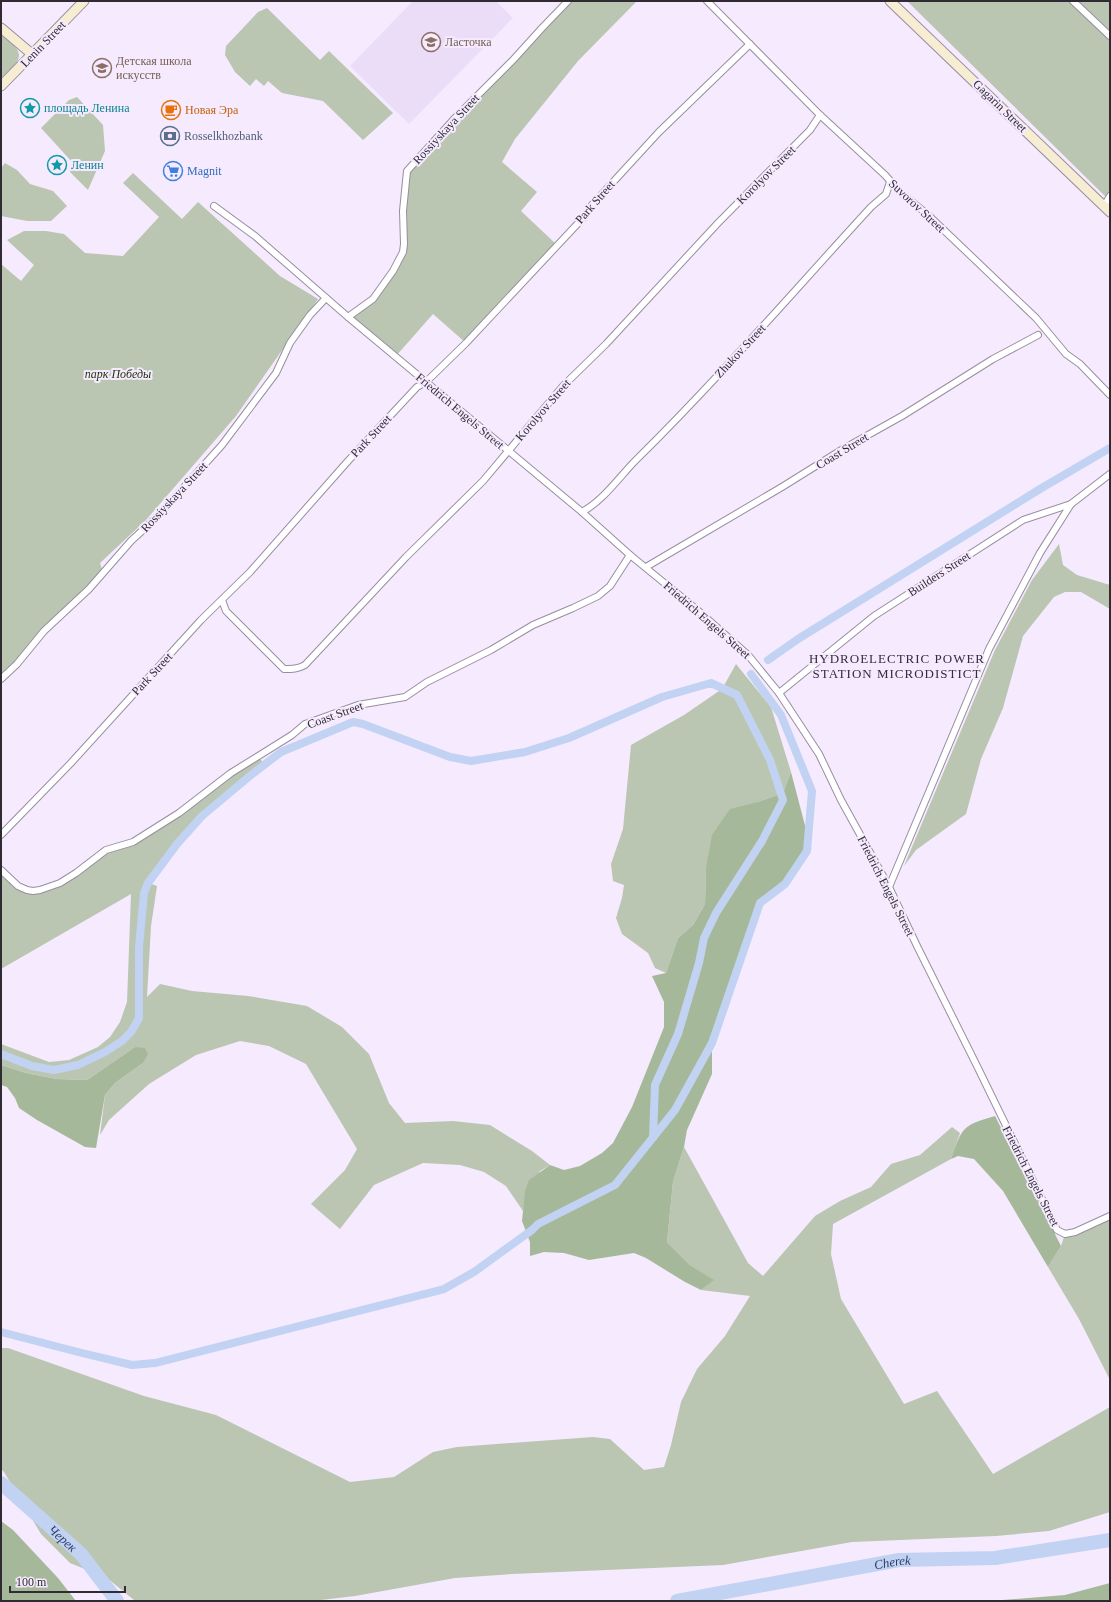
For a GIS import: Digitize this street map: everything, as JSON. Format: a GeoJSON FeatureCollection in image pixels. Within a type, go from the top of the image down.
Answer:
{"type":"FeatureCollection","features":[{"type":"Feature","properties":{"kind":"street","name":"Lenin Street"},"geometry":{"type":"LineString","coordinates":[[1,86],[33,55],[84,1]]}},
{"type":"Feature","properties":{"kind":"street","name":"Rossiyskaya Street"},"geometry":{"type":"LineString","coordinates":[[348,317],[373,299],[393,271],[402,252],[404,244],[403,211],[407,171],[455,118],[514,60],[568,1]]}},
{"type":"Feature","properties":{"kind":"street","name":"Suvorov Street"},"geometry":{"type":"LineString","coordinates":[[707,1],[820,115],[875,165],[900,192],[927,214],[1043,326],[1066,354],[1080,364],[1110,395]]}},
{"type":"Feature","properties":{"kind":"street","name":"Gagarin Street"},"geometry":{"type":"LineString","coordinates":[[890,1],[1107,209]]}},
{"type":"Feature","properties":{"kind":"street"},"geometry":{"type":"LineString","coordinates":[[1073,1],[1110,36]]}},
{"type":"Feature","properties":{"kind":"street"},"geometry":{"type":"LineString","coordinates":[[1,28],[33,55]]}},
{"type":"Feature","properties":{"kind":"street","name":"Park Street"},"geometry":{"type":"LineString","coordinates":[[1,835],[70,764],[201,620],[250,572],[348,461],[417,387],[426,382],[466,343],[659,132],[750,44]]}},
{"type":"Feature","properties":{"kind":"street","name":"Korolyov Street"},"geometry":{"type":"LineString","coordinates":[[226,610],[284,669],[300,668],[406,557],[483,481],[563,386],[606,344],[718,223],[810,130],[820,115]]}},
{"type":"Feature","properties":{"kind":"street","name":"Zhukov Street"},"geometry":{"type":"LineString","coordinates":[[582,512],[606,494],[685,411],[871,207],[886,194],[890,182]]}},
{"type":"Feature","properties":{"kind":"street"},"geometry":{"type":"LineString","coordinates":[[1107,209],[1110,196]]}},
{"type":"Feature","properties":{"kind":"street","name":"Friedrich Engels Street"},"geometry":{"type":"LineString","coordinates":[[214,206],[255,236],[348,317],[734,641],[748,655],[779,693],[819,754],[841,800],[889,886],[1057,1230],[1065,1234],[1075,1232],[1110,1216]]}},
{"type":"Feature","properties":{"kind":"street","name":"Rossiyskaya Street"},"geometry":{"type":"LineString","coordinates":[[1,679],[17,664],[44,631],[89,589],[131,542],[159,515],[222,445],[276,373],[290,343],[310,315],[326,298]]}},
{"type":"Feature","properties":{"kind":"street"},"geometry":{"type":"LineString","coordinates":[[1043,326],[1038,335],[1051,337]]}},
{"type":"Feature","properties":{"kind":"street","name":"Coast Street"},"geometry":{"type":"LineString","coordinates":[[646,567],[782,487],[843,449],[902,416],[993,359],[1038,335]]}},
{"type":"Feature","properties":{"kind":"street","name":"Builders Street"},"geometry":{"type":"LineString","coordinates":[[779,693],[874,616],[1023,520],[1071,504],[1110,474]]}},
{"type":"Feature","properties":{"kind":"street"},"geometry":{"type":"LineString","coordinates":[[889,886],[989,649],[1040,553],[1071,504]]}},
{"type":"Feature","properties":{"kind":"street","name":"Coast Street"},"geometry":{"type":"LineString","coordinates":[[1,870],[18,886],[27,890],[40,890],[60,883],[76,873],[106,850],[133,842],[179,813],[231,773],[305,724],[358,705],[405,697],[427,682],[491,650],[533,624],[598,596],[610,586],[630,555]]}},
{"type":"Feature","properties":{"kind":"street"},"geometry":{"type":"LineString","coordinates":[[212,610],[226,610],[222,600]]}},
{"type":"Feature","properties":{"kind":"shaded area","name":"Ласточка"},"geometry":{"type":"Polygon","coordinates":[[[413,1],[496,1],[513,18],[409,124],[350,66],[413,1]]]}},
{"type":"Feature","properties":{"kind":"green space"},"geometry":{"type":"Polygon","coordinates":[[[568,1],[637,1],[578,61],[515,139],[502,162],[537,192],[521,211],[557,245],[466,343],[433,314],[396,356],[348,317],[373,299],[403,252],[407,171],[568,1]]]}},
{"type":"Feature","properties":{"kind":"green space"},"geometry":{"type":"Polygon","coordinates":[[[907,1],[1110,1],[1110,201],[907,1]]]}},
{"type":"Feature","properties":{"kind":"green space"},"geometry":{"type":"Polygon","coordinates":[[[267,8],[320,60],[329,51],[393,113],[363,140],[323,101],[282,93],[268,81],[264,86],[256,79],[250,86],[235,72],[225,55],[226,46],[258,12],[267,8]]]}},
{"type":"Feature","properties":{"kind":"green space"},"geometry":{"type":"Polygon","coordinates":[[[1,33],[18,51],[19,56],[14,65],[1,78],[1,33]]]}},
{"type":"Feature","properties":{"kind":"green space"},"geometry":{"type":"Polygon","coordinates":[[[77,97],[103,125],[105,151],[88,190],[70,172],[73,163],[41,128],[69,100],[77,97]]]}},
{"type":"Feature","properties":{"kind":"green space"},"geometry":{"type":"Polygon","coordinates":[[[5,163],[17,170],[30,184],[53,191],[67,206],[51,221],[27,221],[1,216],[1,168],[5,163]]]}},
{"type":"Feature","properties":{"kind":"green space","name":"парк Победы"},"geometry":{"type":"Polygon","coordinates":[[[133,173],[182,219],[198,202],[280,276],[318,299],[236,416],[146,520],[100,563],[103,573],[1,679],[1,264],[21,281],[34,265],[7,240],[24,231],[46,231],[64,234],[85,253],[123,256],[159,217],[123,183],[133,173]]]}},
{"type":"Feature","properties":{"kind":"green space"},"geometry":{"type":"Polygon","coordinates":[[[1059,544],[1063,565],[1077,575],[1110,585],[1110,609],[1081,592],[1065,592],[1054,597],[1023,636],[1003,708],[981,759],[966,814],[916,850],[904,866],[995,650],[1032,580],[1059,544]]]}},
{"type":"Feature","properties":{"kind":"green space"},"geometry":{"type":"Polygon","coordinates":[[[736,664],[771,707],[791,772],[783,793],[758,802],[706,868],[705,904],[693,925],[678,938],[666,973],[655,968],[648,953],[622,934],[616,918],[624,885],[613,881],[611,864],[623,829],[631,745],[684,715],[722,689],[736,664]]]}},
{"type":"Feature","properties":{"kind":"green space"},"geometry":{"type":"Polygon","coordinates":[[[257,756],[265,764],[202,816],[177,844],[149,883],[157,886],[151,926],[147,997],[160,984],[192,991],[248,996],[307,1006],[342,1027],[369,1054],[389,1103],[405,1123],[453,1121],[490,1125],[532,1151],[550,1165],[540,1171],[524,1205],[523,1211],[506,1186],[484,1172],[460,1165],[423,1163],[374,1185],[340,1229],[311,1204],[345,1170],[357,1149],[306,1064],[269,1046],[240,1041],[196,1055],[149,1084],[109,1120],[100,1135],[105,1095],[115,1083],[143,1063],[135,1047],[87,1080],[57,1079],[26,1073],[1,1065],[1,1044],[49,1062],[69,1060],[98,1047],[110,1037],[120,1022],[127,1002],[131,894],[1,969],[1,870],[27,890],[51,887],[99,855],[133,842],[257,756]]]}},
{"type":"Feature","properties":{"kind":"green space"},"geometry":{"type":"Polygon","coordinates":[[[791,772],[808,837],[807,851],[785,884],[760,903],[712,1043],[712,1074],[687,1130],[684,1147],[673,1182],[667,1242],[690,1265],[714,1280],[701,1290],[646,1258],[634,1253],[589,1260],[564,1253],[544,1252],[530,1256],[530,1242],[522,1221],[525,1191],[529,1180],[550,1165],[564,1170],[580,1166],[602,1153],[613,1143],[632,1107],[664,1027],[664,1002],[652,976],[666,973],[678,938],[693,925],[705,904],[706,868],[712,835],[730,809],[758,802],[783,793],[791,772]]]}},
{"type":"Feature","properties":{"kind":"green space"},"geometry":{"type":"Polygon","coordinates":[[[135,1047],[145,1048],[148,1054],[143,1063],[115,1083],[105,1095],[96,1148],[85,1147],[37,1120],[19,1108],[15,1098],[7,1087],[1,1085],[1,1065],[26,1073],[57,1079],[87,1080],[135,1047]]]}},
{"type":"Feature","properties":{"kind":"green space"},"geometry":{"type":"Polygon","coordinates":[[[995,1116],[1061,1246],[1048,1267],[1003,1191],[974,1159],[958,1156],[951,1159],[961,1134],[969,1125],[995,1116]]]}},
{"type":"Feature","properties":{"kind":"green space"},"geometry":{"type":"Polygon","coordinates":[[[952,1127],[960,1133],[951,1159],[833,1224],[831,1254],[841,1299],[904,1404],[937,1391],[993,1474],[1110,1407],[1110,1512],[1049,1531],[996,1536],[852,1542],[723,1565],[512,1574],[455,1578],[355,1596],[312,1601],[138,1601],[134,1600],[107,1578],[70,1563],[41,1534],[1,1469],[1,1348],[8,1348],[144,1396],[216,1415],[350,1482],[394,1477],[433,1452],[457,1447],[593,1437],[610,1439],[644,1470],[664,1467],[671,1445],[681,1402],[697,1369],[725,1336],[750,1296],[701,1290],[713,1280],[690,1265],[667,1242],[673,1182],[684,1147],[748,1263],[763,1276],[815,1216],[840,1201],[871,1187],[891,1164],[920,1155],[952,1127]]]}},
{"type":"Feature","properties":{"kind":"green space"},"geometry":{"type":"Polygon","coordinates":[[[1110,1216],[1110,1380],[1079,1319],[1048,1267],[1061,1246],[1065,1234],[1110,1216]]]}},
{"type":"Feature","properties":{"kind":"green space"},"geometry":{"type":"Polygon","coordinates":[[[1,1521],[13,1530],[58,1578],[76,1601],[1,1601],[1,1521]]]}},
{"type":"Feature","properties":{"kind":"green space"},"geometry":{"type":"Polygon","coordinates":[[[1110,1583],[1110,1601],[990,1601],[1065,1595],[1110,1583]]]}},
{"type":"Feature","properties":{"kind":"waterway"},"geometry":{"type":"LineString","coordinates":[[768,660],[798,639],[1040,489],[1110,448]]}},
{"type":"Feature","properties":{"kind":"waterway"},"geometry":{"type":"LineString","coordinates":[[1,1332],[132,1365],[155,1363],[444,1289],[474,1272],[538,1224],[615,1185],[675,1110],[712,1043],[760,903],[785,884],[807,851],[812,791],[781,715],[751,674]]}},
{"type":"Feature","properties":{"kind":"waterway"},"geometry":{"type":"LineString","coordinates":[[1,1054],[32,1066],[54,1070],[78,1065],[105,1052],[122,1041],[131,1032],[139,1018],[139,947],[144,893],[148,883],[177,844],[202,816],[281,752],[353,722],[363,724],[450,757],[471,761],[525,752],[569,738],[662,697],[711,683],[737,695],[770,760],[783,800],[762,841],[716,913],[704,938],[699,963],[678,1034],[655,1085],[653,1137]]}},
{"type":"Feature","properties":{"kind":"waterway","name":"Черек"},"geometry":{"type":"LineString","coordinates":[[1,1483],[81,1554],[117,1601]]}},
{"type":"Feature","properties":{"kind":"waterway","name":"Cherek"},"geometry":{"type":"LineString","coordinates":[[677,1601],[899,1560],[995,1558],[1110,1540]]}},
{"type":"Feature","properties":{"kind":"place","name":"Ласточка"},"geometry":{"type":"Point","coordinates":[431,42]}},
{"type":"Feature","properties":{"kind":"place","name":"Детская школа искусств"},"geometry":{"type":"Point","coordinates":[102,68]}},
{"type":"Feature","properties":{"kind":"place","name":"площадь Ленина"},"geometry":{"type":"Point","coordinates":[30,108]}},
{"type":"Feature","properties":{"kind":"place","name":"Новая Эра"},"geometry":{"type":"Point","coordinates":[171,110]}},
{"type":"Feature","properties":{"kind":"place","name":"Rosselkhozbank"},"geometry":{"type":"Point","coordinates":[170,136]}},
{"type":"Feature","properties":{"kind":"place","name":"Ленин"},"geometry":{"type":"Point","coordinates":[57,165]}},
{"type":"Feature","properties":{"kind":"place","name":"Magnit"},"geometry":{"type":"Point","coordinates":[173,171]}},
{"type":"Feature","properties":{"kind":"district","name":"HYDROELECTRIC POWER STATION MICRODISTICT"},"geometry":{"type":"Point","coordinates":[897,666]}}]}
